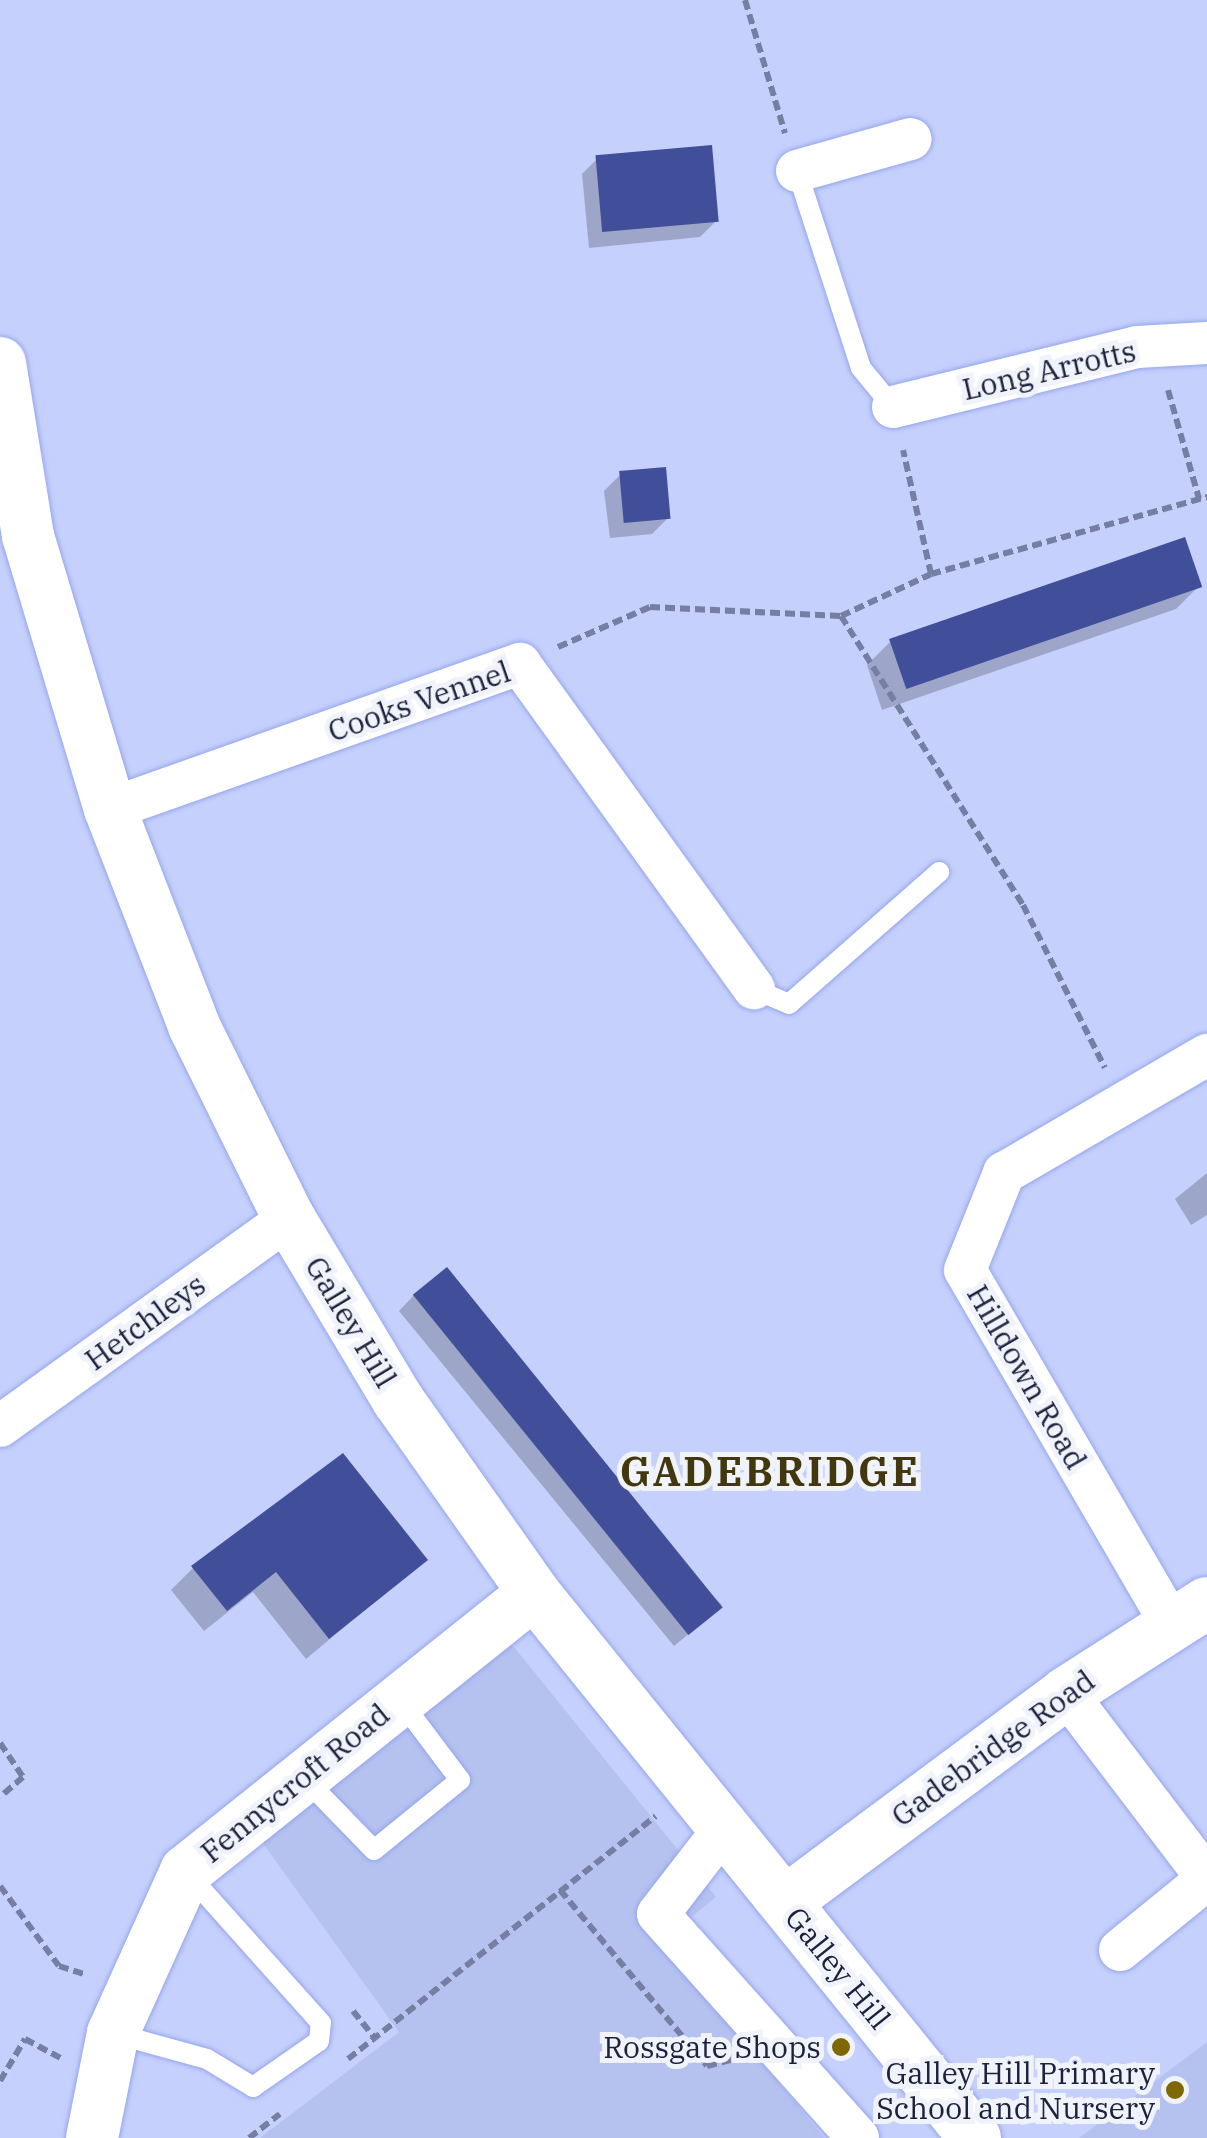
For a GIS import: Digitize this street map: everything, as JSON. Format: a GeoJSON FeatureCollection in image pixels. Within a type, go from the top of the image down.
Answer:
{"type":"FeatureCollection","features":[{"type":"Feature","properties":{"kind":"street"},"geometry":{"type":"LineString","coordinates":[[797,172],[911,139]]}},
{"type":"Feature","properties":{"kind":"street","name":"Long Arrotts"},"geometry":{"type":"LineString","coordinates":[[893,408],[1156,345],[1207,343]]}},
{"type":"Feature","properties":{"kind":"street","name":"Galley Hill"},"geometry":{"type":"LineString","coordinates":[[0,363],[14,539],[110,809],[194,1026],[290,1218],[398,1400],[534,1593],[689,1790],[976,2138]]}},
{"type":"Feature","properties":{"kind":"street","name":"Cooks Vennel"},"geometry":{"type":"LineString","coordinates":[[110,809],[520,664],[754,989]]}},
{"type":"Feature","properties":{"kind":"street","name":"Hilldown Road"},"geometry":{"type":"LineString","coordinates":[[1188,1612],[965,1270],[1004,1173],[1207,1054]]}},
{"type":"Feature","properties":{"kind":"street","name":"Hetchleys"},"geometry":{"type":"LineString","coordinates":[[0,1426],[290,1218]]}},
{"type":"Feature","properties":{"kind":"street","name":"Fennycroft Road"},"geometry":{"type":"LineString","coordinates":[[92,2138],[116,2036],[186,1871],[534,1593]]}},
{"type":"Feature","properties":{"kind":"street","name":"Gadebridge Road"},"geometry":{"type":"LineString","coordinates":[[785,1902],[1066,1693],[1188,1612]]}},
{"type":"Feature","properties":{"kind":"street"},"geometry":{"type":"LineString","coordinates":[[1066,1693],[1207,1879],[1120,1950]]}},
{"type":"Feature","properties":{"kind":"street"},"geometry":{"type":"LineString","coordinates":[[723,1830],[658,1914],[858,2138]]}},
{"type":"Feature","properties":{"kind":"lane"},"geometry":{"type":"LineString","coordinates":[[797,172],[861,368],[893,408]]}},
{"type":"Feature","properties":{"kind":"lane"},"geometry":{"type":"LineString","coordinates":[[754,989],[789,1004],[939,872]]}},
{"type":"Feature","properties":{"kind":"lane"},"geometry":{"type":"LineString","coordinates":[[302,1776],[374,1850],[460,1780],[399,1699]]}},
{"type":"Feature","properties":{"kind":"lane"},"geometry":{"type":"LineString","coordinates":[[116,2036],[183,2053],[253,2086],[318,2041],[321,2023],[243,1930],[186,1871]]}},
{"type":"Feature","properties":{"kind":"path"},"geometry":{"type":"LineString","coordinates":[[745,0],[797,172]]}},
{"type":"Feature","properties":{"kind":"path"},"geometry":{"type":"LineString","coordinates":[[520,664],[650,607],[841,616],[931,574],[1203,498],[1156,345]]}},
{"type":"Feature","properties":{"kind":"path"},"geometry":{"type":"LineString","coordinates":[[893,408],[931,574]]}},
{"type":"Feature","properties":{"kind":"path"},"geometry":{"type":"LineString","coordinates":[[841,616],[1023,906],[1125,1104]]}},
{"type":"Feature","properties":{"kind":"path"},"geometry":{"type":"LineString","coordinates":[[0,1743],[22,1777],[0,1797]]}},
{"type":"Feature","properties":{"kind":"path"},"geometry":{"type":"LineString","coordinates":[[333,2071],[689,1790]]}},
{"type":"Feature","properties":{"kind":"path"},"geometry":{"type":"LineString","coordinates":[[0,1886],[116,2036]]}},
{"type":"Feature","properties":{"kind":"path"},"geometry":{"type":"LineString","coordinates":[[0,2080],[25,2038],[116,2036]]}},
{"type":"Feature","properties":{"kind":"path"},"geometry":{"type":"LineString","coordinates":[[250,2138],[291,2104]]}},
{"type":"Feature","properties":{"kind":"shaded area"},"geometry":{"type":"Polygon","coordinates":[[[510,1642],[716,1897],[662,1941],[824,2138],[260,2138],[399,2032],[254,1831],[510,1642]]]}},
{"type":"Feature","properties":{"kind":"shaded area","name":"Galley Hill Primary School and Nursery"},"geometry":{"type":"Polygon","coordinates":[[[1207,2042],[1207,2138],[1079,2138],[1207,2042]]]}},
{"type":"Feature","properties":{"kind":"building"},"geometry":{"type":"Polygon","coordinates":[[[712,145],[719,222],[602,232],[595,155],[712,145]]]}},
{"type":"Feature","properties":{"kind":"building"},"geometry":{"type":"Polygon","coordinates":[[[666,467],[671,519],[624,523],[619,471],[666,467]]]}},
{"type":"Feature","properties":{"kind":"building"},"geometry":{"type":"Polygon","coordinates":[[[1185,537],[1202,587],[906,689],[889,639],[1185,537]]]}},
{"type":"Feature","properties":{"kind":"building"},"geometry":{"type":"Polygon","coordinates":[[[447,1267],[723,1607],[688,1635],[413,1295],[447,1267]]]}},
{"type":"Feature","properties":{"kind":"building"},"geometry":{"type":"Polygon","coordinates":[[[343,1453],[428,1560],[329,1639],[276,1572],[227,1611],[191,1566],[343,1453]]]}},
{"type":"Feature","properties":{"kind":"place","name":"Rossgate Shops"},"geometry":{"type":"Point","coordinates":[841,2047]}},
{"type":"Feature","properties":{"kind":"place","name":"Galley Hill Primary School and Nursery"},"geometry":{"type":"Point","coordinates":[1175,2090]}},
{"type":"Feature","properties":{"kind":"district","name":"GADEBRIDGE"},"geometry":{"type":"Point","coordinates":[770,1471]}}]}
